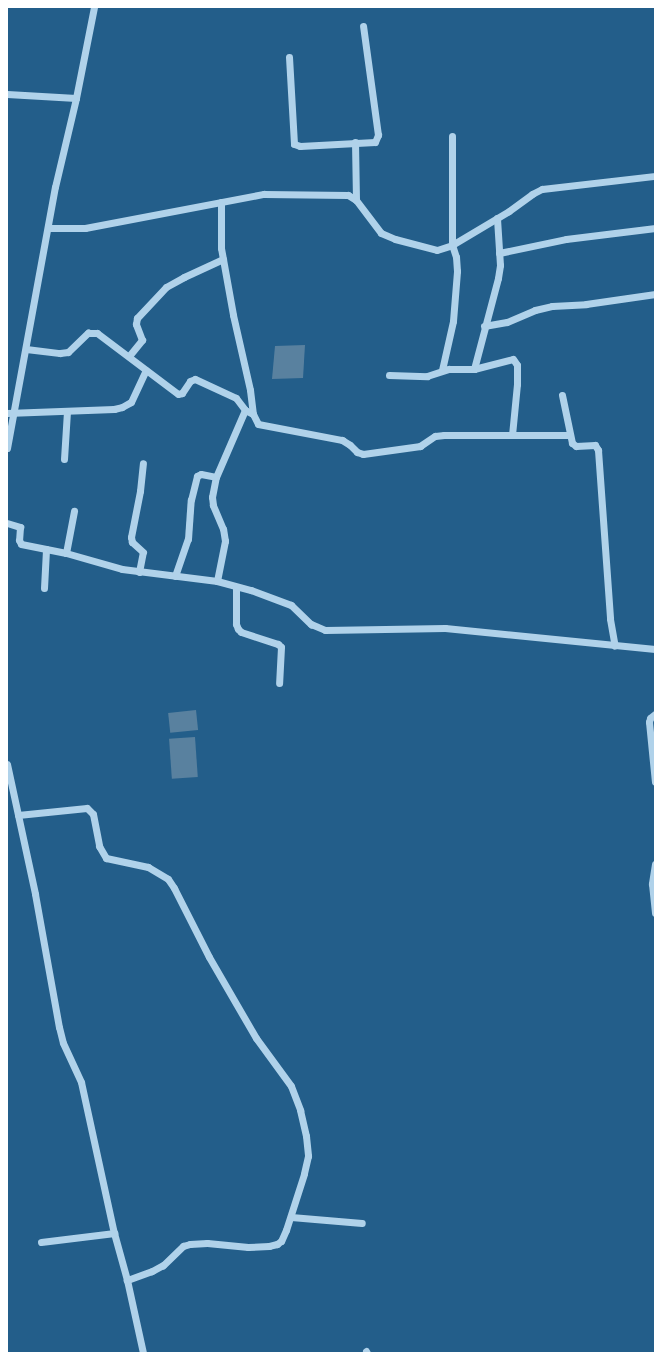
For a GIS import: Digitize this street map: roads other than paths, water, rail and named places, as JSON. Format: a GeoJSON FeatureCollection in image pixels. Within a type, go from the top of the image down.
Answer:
{"type":"FeatureCollection","features":[{"type":"Feature","properties":{"kind":"street"},"geometry":{"type":"LineString","coordinates":[[7,448],[11,413],[26,349],[55,187],[76,98],[94,7]]}},
{"type":"Feature","properties":{"kind":"street"},"geometry":{"type":"LineString","coordinates":[[289,57],[294,144],[300,146],[375,142],[378,135],[363,26]]}},
{"type":"Feature","properties":{"kind":"street"},"geometry":{"type":"LineString","coordinates":[[7,94],[76,98]]}},
{"type":"Feature","properties":{"kind":"street"},"geometry":{"type":"LineString","coordinates":[[442,370],[456,300],[457,264],[452,245],[452,136]]}},
{"type":"Feature","properties":{"kind":"street"},"geometry":{"type":"LineString","coordinates":[[355,142],[356,200]]}},
{"type":"Feature","properties":{"kind":"street"},"geometry":{"type":"LineString","coordinates":[[48,228],[85,228],[276,193],[348,195],[356,200],[381,233],[432,250],[443,249],[452,245],[498,218],[542,189],[655,176]]}},
{"type":"Feature","properties":{"kind":"street"},"geometry":{"type":"LineString","coordinates":[[221,202],[221,248],[223,259],[250,390],[253,414],[255,421],[262,426],[342,440],[363,454],[420,446],[435,436],[444,434],[570,435]]}},
{"type":"Feature","properties":{"kind":"street"},"geometry":{"type":"LineString","coordinates":[[474,369],[484,326],[498,278],[498,218]]}},
{"type":"Feature","properties":{"kind":"street"},"geometry":{"type":"LineString","coordinates":[[499,253],[566,239],[655,228]]}},
{"type":"Feature","properties":{"kind":"street"},"geometry":{"type":"LineString","coordinates":[[129,356],[142,340],[136,324],[137,318],[166,287],[223,259]]}},
{"type":"Feature","properties":{"kind":"street"},"geometry":{"type":"LineString","coordinates":[[484,326],[507,322],[535,310],[552,306],[586,304],[655,294]]}},
{"type":"Feature","properties":{"kind":"street"},"geometry":{"type":"LineString","coordinates":[[26,349],[60,353],[68,352],[88,333],[97,333],[178,394],[182,393],[190,381],[195,379],[236,398],[246,410],[253,414]]}},
{"type":"Feature","properties":{"kind":"street"},"geometry":{"type":"LineString","coordinates":[[389,375],[427,376],[449,368],[474,369],[510,359],[516,361],[517,384],[512,435]]}},
{"type":"Feature","properties":{"kind":"street"},"geometry":{"type":"LineString","coordinates":[[11,413],[114,409],[131,402],[146,370]]}},
{"type":"Feature","properties":{"kind":"street"},"geometry":{"type":"LineString","coordinates":[[562,395],[573,445],[595,446],[598,450],[610,619],[615,646]]}},
{"type":"Feature","properties":{"kind":"street"},"geometry":{"type":"LineString","coordinates":[[217,581],[225,541],[223,529],[213,505],[212,497],[216,477],[246,410]]}},
{"type":"Feature","properties":{"kind":"street"},"geometry":{"type":"LineString","coordinates":[[64,459],[67,411]]}},
{"type":"Feature","properties":{"kind":"street"},"geometry":{"type":"LineString","coordinates":[[139,572],[143,552],[132,542],[131,537],[140,491],[143,463]]}},
{"type":"Feature","properties":{"kind":"street"},"geometry":{"type":"LineString","coordinates":[[175,576],[188,539],[191,500],[197,476],[201,474],[216,477]]}},
{"type":"Feature","properties":{"kind":"street"},"geometry":{"type":"LineString","coordinates":[[66,553],[74,511]]}},
{"type":"Feature","properties":{"kind":"street"},"geometry":{"type":"LineString","coordinates":[[7,523],[20,527],[19,540],[21,544],[66,553],[122,569],[217,581],[272,596],[291,605],[311,624],[325,630],[445,628],[655,649]]}},
{"type":"Feature","properties":{"kind":"street"},"geometry":{"type":"LineString","coordinates":[[44,588],[46,549]]}},
{"type":"Feature","properties":{"kind":"street"},"geometry":{"type":"LineString","coordinates":[[236,587],[236,624],[238,629],[241,632],[278,644],[281,647],[279,683]]}},
{"type":"Feature","properties":{"kind":"street"},"geometry":{"type":"LineString","coordinates":[[655,714],[649,722],[655,782]]}},
{"type":"Feature","properties":{"kind":"street"},"geometry":{"type":"LineString","coordinates":[[7,764],[8,778],[18,815],[35,894],[59,1027],[63,1043],[81,1082],[114,1233],[127,1280],[143,1353]]}},
{"type":"Feature","properties":{"kind":"street"},"geometry":{"type":"LineString","coordinates":[[18,815],[81,808],[90,810],[93,814],[99,846],[106,858],[148,867],[168,879],[209,957],[256,1038],[291,1086],[300,1110],[306,1136],[308,1156],[291,1217],[286,1230],[277,1244],[248,1247],[207,1243],[190,1244],[183,1246],[163,1265],[152,1271],[127,1280]]}},
{"type":"Feature","properties":{"kind":"street"},"geometry":{"type":"LineString","coordinates":[[655,864],[652,884],[655,913]]}},
{"type":"Feature","properties":{"kind":"street"},"geometry":{"type":"LineString","coordinates":[[291,1217],[362,1223]]}},
{"type":"Feature","properties":{"kind":"street"},"geometry":{"type":"LineString","coordinates":[[41,1242],[114,1233]]}},
{"type":"Feature","properties":{"kind":"water"},"geometry":{"type":"Polygon","coordinates":[[[305,345],[303,378],[272,379],[275,346],[305,345]]]}},
{"type":"Feature","properties":{"kind":"water"},"geometry":{"type":"Polygon","coordinates":[[[196,710],[198,730],[170,733],[168,713],[196,710]]]}},
{"type":"Feature","properties":{"kind":"water"},"geometry":{"type":"Polygon","coordinates":[[[195,737],[198,777],[172,779],[169,739],[195,737]]]}}]}
